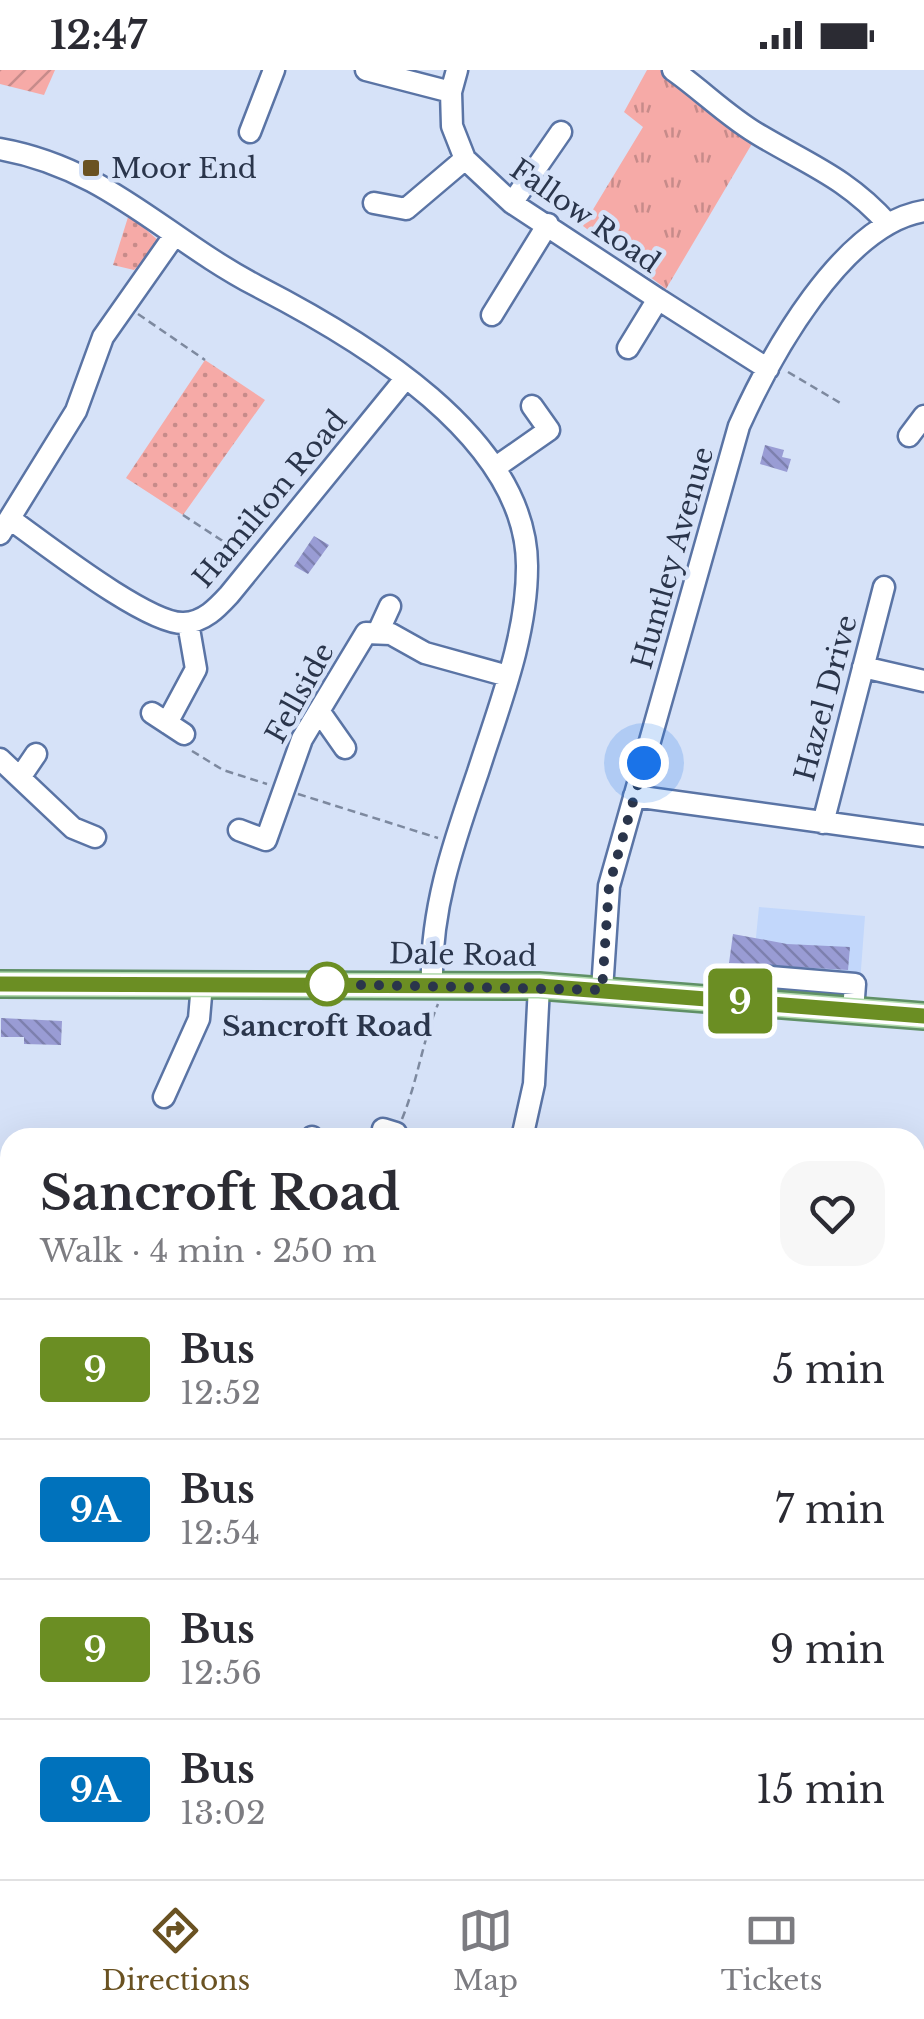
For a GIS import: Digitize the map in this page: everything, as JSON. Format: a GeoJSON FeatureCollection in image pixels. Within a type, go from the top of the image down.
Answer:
{"type":"FeatureCollection","features":[{"type":"Feature","properties":{"kind":"main road","name":"Dale Road"},"geometry":{"type":"LineString","coordinates":[[0,984],[539,986],[924,1016]]}},
{"type":"Feature","properties":{"kind":"street"},"geometry":{"type":"LineString","coordinates":[[250,132],[274,70]]}},
{"type":"Feature","properties":{"kind":"street"},"geometry":{"type":"LineString","coordinates":[[366,70],[452,92]]}},
{"type":"Feature","properties":{"kind":"street"},"geometry":{"type":"LineString","coordinates":[[374,202],[406,210],[465,159],[452,126],[452,92],[457,70]]}},
{"type":"Feature","properties":{"kind":"street"},"geometry":{"type":"LineString","coordinates":[[673,70],[744,126],[824,168],[854,189],[888,224]]}},
{"type":"Feature","properties":{"kind":"street"},"geometry":{"type":"LineString","coordinates":[[512,203],[560,132]]}},
{"type":"Feature","properties":{"kind":"street"},"geometry":{"type":"LineString","coordinates":[[0,149],[78,170],[119,193],[174,236],[336,330],[453,416],[496,468],[523,538],[528,562],[524,619],[434,918],[439,984]]}},
{"type":"Feature","properties":{"kind":"street","name":"Fallow Road"},"geometry":{"type":"LineString","coordinates":[[465,159],[512,203],[658,299],[628,348]]}},
{"type":"Feature","properties":{"kind":"street","name":"Huntley Avenue"},"geometry":{"type":"LineString","coordinates":[[602,990],[609,886],[738,426],[768,368],[833,273],[888,224],[924,211]]}},
{"type":"Feature","properties":{"kind":"street"},"geometry":{"type":"LineString","coordinates":[[492,315],[548,224]]}},
{"type":"Feature","properties":{"kind":"street"},"geometry":{"type":"LineString","coordinates":[[5,527],[76,411],[102,337],[174,236]]}},
{"type":"Feature","properties":{"kind":"street"},"geometry":{"type":"LineString","coordinates":[[658,299],[768,368]]}},
{"type":"Feature","properties":{"kind":"street","name":"Hamilton Road"},"geometry":{"type":"LineString","coordinates":[[5,527],[170,622],[188,623],[208,616],[406,379]]}},
{"type":"Feature","properties":{"kind":"street"},"geometry":{"type":"LineString","coordinates":[[496,468],[549,430],[532,406]]}},
{"type":"Feature","properties":{"kind":"street"},"geometry":{"type":"LineString","coordinates":[[909,436],[924,416]]}},
{"type":"Feature","properties":{"kind":"street","name":"Hazel Drive"},"geometry":{"type":"LineString","coordinates":[[823,823],[884,588]]}},
{"type":"Feature","properties":{"kind":"street","name":"Fellside"},"geometry":{"type":"LineString","coordinates":[[239,830],[266,840],[290,766],[319,711],[366,632],[378,630],[390,606]]}},
{"type":"Feature","properties":{"kind":"street"},"geometry":{"type":"LineString","coordinates":[[168,723],[196,669],[188,623]]}},
{"type":"Feature","properties":{"kind":"street"},"geometry":{"type":"LineString","coordinates":[[378,630],[425,653],[508,676]]}},
{"type":"Feature","properties":{"kind":"street"},"geometry":{"type":"LineString","coordinates":[[863,666],[924,681]]}},
{"type":"Feature","properties":{"kind":"street"},"geometry":{"type":"LineString","coordinates":[[319,711],[345,748]]}},
{"type":"Feature","properties":{"kind":"street"},"geometry":{"type":"LineString","coordinates":[[21,776],[36,754]]}},
{"type":"Feature","properties":{"kind":"street"},"geometry":{"type":"LineString","coordinates":[[0,758],[73,828],[95,837]]}},
{"type":"Feature","properties":{"kind":"street"},"geometry":{"type":"LineString","coordinates":[[634,796],[924,836]]}},
{"type":"Feature","properties":{"kind":"street"},"geometry":{"type":"LineString","coordinates":[[163,1097],[199,1019],[202,984]]}},
{"type":"Feature","properties":{"kind":"street"},"geometry":{"type":"LineString","coordinates":[[524,1128],[534,1084],[539,986]]}},
{"type":"Feature","properties":{"kind":"path"},"geometry":{"type":"LineString","coordinates":[[124,305],[205,360]]}},
{"type":"Feature","properties":{"kind":"path"},"geometry":{"type":"LineString","coordinates":[[768,368],[781,367],[842,404]]}},
{"type":"Feature","properties":{"kind":"path"},"geometry":{"type":"LineString","coordinates":[[183,516],[256,562]]}},
{"type":"Feature","properties":{"kind":"path"},"geometry":{"type":"LineString","coordinates":[[168,723],[184,746],[223,770],[454,844]]}},
{"type":"Feature","properties":{"kind":"path"},"geometry":{"type":"LineString","coordinates":[[393,1128],[423,1058],[422,1042],[439,984]]}},
{"type":"Feature","properties":{"kind":"shaded area"},"geometry":{"type":"Polygon","coordinates":[[[759,907],[865,916],[859,996],[751,987],[759,907]]]}},
{"type":"Feature","properties":{"kind":"green space"},"geometry":{"type":"Polygon","coordinates":[[[0,70],[55,70],[44,95],[0,84],[0,70]]]}},
{"type":"Feature","properties":{"kind":"green space"},"geometry":{"type":"Polygon","coordinates":[[[647,70],[660,70],[753,142],[666,289],[583,226],[643,127],[624,112],[647,70]]]}},
{"type":"Feature","properties":{"kind":"green space"},"geometry":{"type":"Polygon","coordinates":[[[129,214],[161,243],[134,270],[113,265],[129,214]]]}},
{"type":"Feature","properties":{"kind":"green space"},"geometry":{"type":"Polygon","coordinates":[[[205,360],[265,400],[183,515],[126,478],[205,360]]]}},
{"type":"Feature","properties":{"kind":"building"},"geometry":{"type":"Polygon","coordinates":[[[765,445],[784,450],[782,457],[791,459],[787,472],[760,464],[765,445]]]}},
{"type":"Feature","properties":{"kind":"building"},"geometry":{"type":"Polygon","coordinates":[[[314,536],[329,545],[308,574],[294,566],[314,536]]]}},
{"type":"Feature","properties":{"kind":"building"},"geometry":{"type":"Polygon","coordinates":[[[733,934],[787,944],[850,947],[848,970],[729,963],[733,934]]]}},
{"type":"Feature","properties":{"kind":"building"},"geometry":{"type":"Polygon","coordinates":[[[1,1018],[62,1021],[61,1045],[24,1044],[24,1037],[1,1037],[1,1018]]]}},
{"type":"Feature","properties":{"kind":"bus line","name":"9"},"geometry":{"type":"LineString","coordinates":[[0,984],[539,986],[924,1016]]}},
{"type":"Feature","properties":{"kind":"place","name":"Moor End"},"geometry":{"type":"Point","coordinates":[91,168]}},
{"type":"Feature","properties":{"kind":"place","name":"Sancroft Road"},"geometry":{"type":"Point","coordinates":[327,984]}},
{"type":"Feature","properties":{"kind":"route"},"geometry":{"type":"LineString","coordinates":[[327,984],[317,984],[477,984],[602,990],[609,886],[644,763]]}}]}
